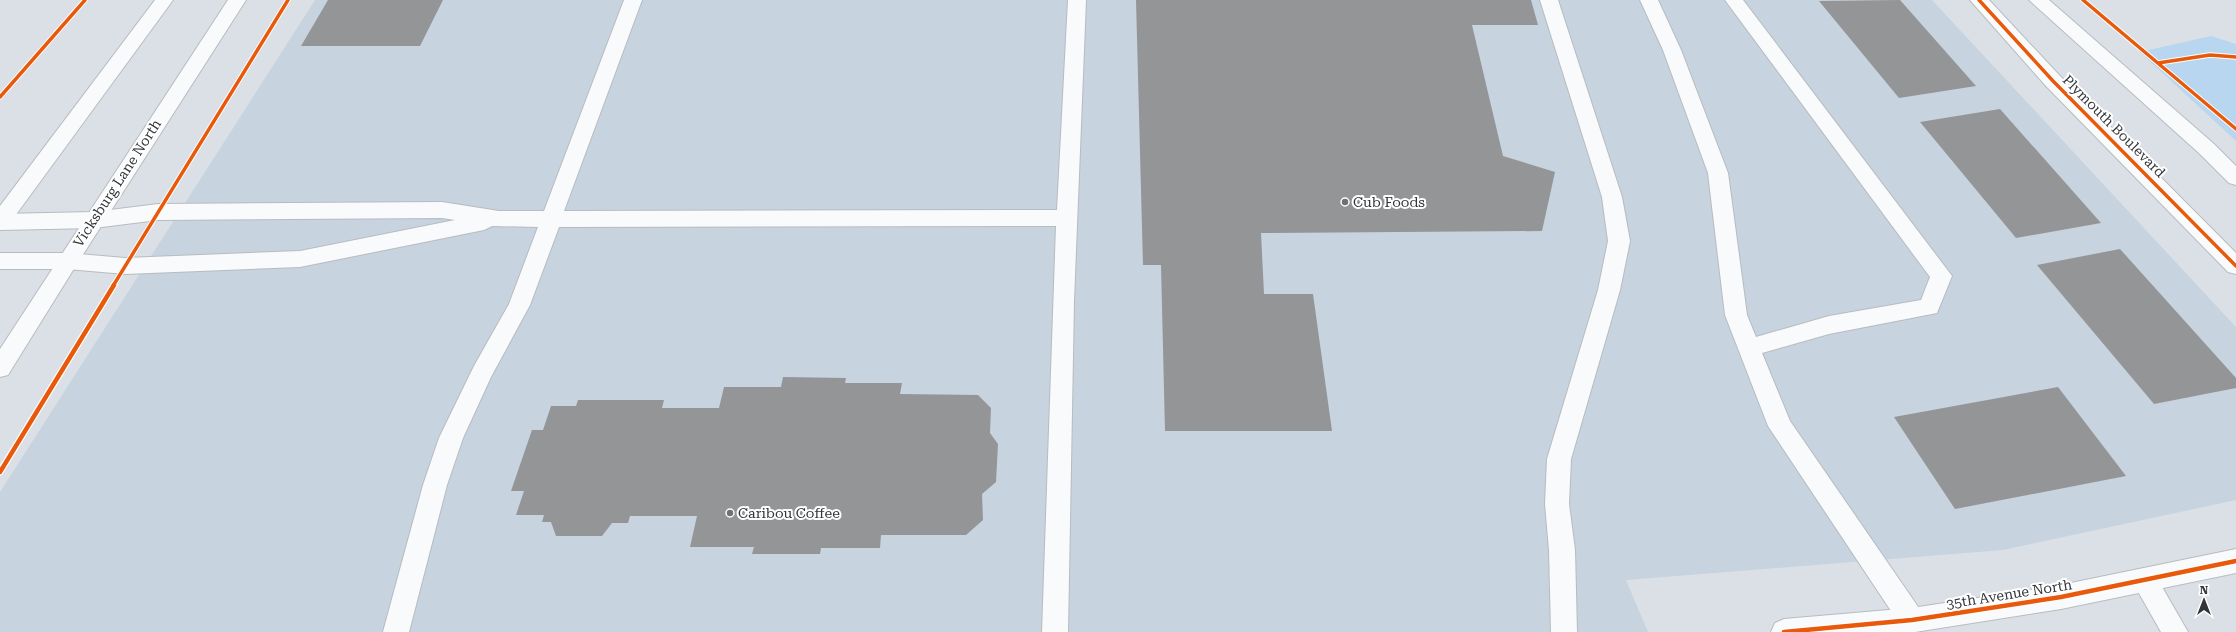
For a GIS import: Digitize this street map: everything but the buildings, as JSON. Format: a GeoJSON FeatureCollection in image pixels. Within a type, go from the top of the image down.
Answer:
{"type":"FeatureCollection","features":[{"type":"Feature","properties":{"kind":"street"},"geometry":{"type":"LineString","coordinates":[[0,221],[164,0]]}},
{"type":"Feature","properties":{"kind":"street","name":"Vicksburg Lane North"},"geometry":{"type":"LineString","coordinates":[[0,368],[67,261],[237,0]]}},
{"type":"Feature","properties":{"kind":"street"},"geometry":{"type":"LineString","coordinates":[[396,632],[435,485],[451,438],[482,373],[519,305],[633,0]]}},
{"type":"Feature","properties":{"kind":"street"},"geometry":{"type":"LineString","coordinates":[[1055,632],[1063,301],[1077,0]]}},
{"type":"Feature","properties":{"kind":"street"},"geometry":{"type":"LineString","coordinates":[[1549,0],[1612,197],[1619,240],[1609,290],[1559,460],[1557,504],[1562,550],[1564,632]]}},
{"type":"Feature","properties":{"kind":"street"},"geometry":{"type":"LineString","coordinates":[[1649,0],[1672,50],[1718,173],[1736,315],[1780,426],[1912,620]]}},
{"type":"Feature","properties":{"kind":"street"},"geometry":{"type":"LineString","coordinates":[[1734,0],[1941,276],[1929,307],[1829,325],[1749,348]]}},
{"type":"Feature","properties":{"kind":"street","name":"Plymouth Boulevard"},"geometry":{"type":"LineString","coordinates":[[1979,0],[2053,81],[2236,266]]}},
{"type":"Feature","properties":{"kind":"street"},"geometry":{"type":"LineString","coordinates":[[2038,0],[2201,143],[2236,178]]}},
{"type":"Feature","properties":{"kind":"street"},"geometry":{"type":"LineString","coordinates":[[0,221],[94,220],[158,212],[434,210],[499,219],[1067,218]]}},
{"type":"Feature","properties":{"kind":"street"},"geometry":{"type":"LineString","coordinates":[[0,261],[67,261],[125,266],[300,259],[499,219]]}},
{"type":"Feature","properties":{"kind":"street","name":"35th Avenue North"},"geometry":{"type":"LineString","coordinates":[[1784,632],[1912,620],[2061,597],[2236,560]]}},
{"type":"Feature","properties":{"kind":"street"},"geometry":{"type":"LineString","coordinates":[[2145,580],[2175,632]]}},
{"type":"Feature","properties":{"kind":"shaded area"},"geometry":{"type":"Polygon","coordinates":[[[315,0],[1932,0],[2236,327],[2236,500],[2003,550],[1626,580],[1648,632],[0,632],[0,492],[315,0]]]}},
{"type":"Feature","properties":{"kind":"shaded area"},"geometry":{"type":"Polygon","coordinates":[[[2211,36],[2236,44],[2236,141],[2140,52],[2211,36]]]}},
{"type":"Feature","properties":{"kind":"cycle path"},"geometry":{"type":"LineString","coordinates":[[0,97],[85,0]]}},
{"type":"Feature","properties":{"kind":"cycle path"},"geometry":{"type":"LineString","coordinates":[[0,472],[288,0]]}},
{"type":"Feature","properties":{"kind":"cycle path"},"geometry":{"type":"LineString","coordinates":[[1979,0],[2053,81],[2236,266]]}},
{"type":"Feature","properties":{"kind":"cycle path"},"geometry":{"type":"LineString","coordinates":[[2083,0],[2236,129]]}},
{"type":"Feature","properties":{"kind":"cycle path"},"geometry":{"type":"LineString","coordinates":[[2158,63],[2210,55],[2236,57]]}},
{"type":"Feature","properties":{"kind":"cycle path"},"geometry":{"type":"LineString","coordinates":[[1784,632],[1912,620],[2061,597],[2236,561]]}},
{"type":"Feature","properties":{"kind":"place","name":"Cub Foods"},"geometry":{"type":"Point","coordinates":[1345,202]}},
{"type":"Feature","properties":{"kind":"place","name":"Caribou Coffee"},"geometry":{"type":"Point","coordinates":[730,513]}}]}
